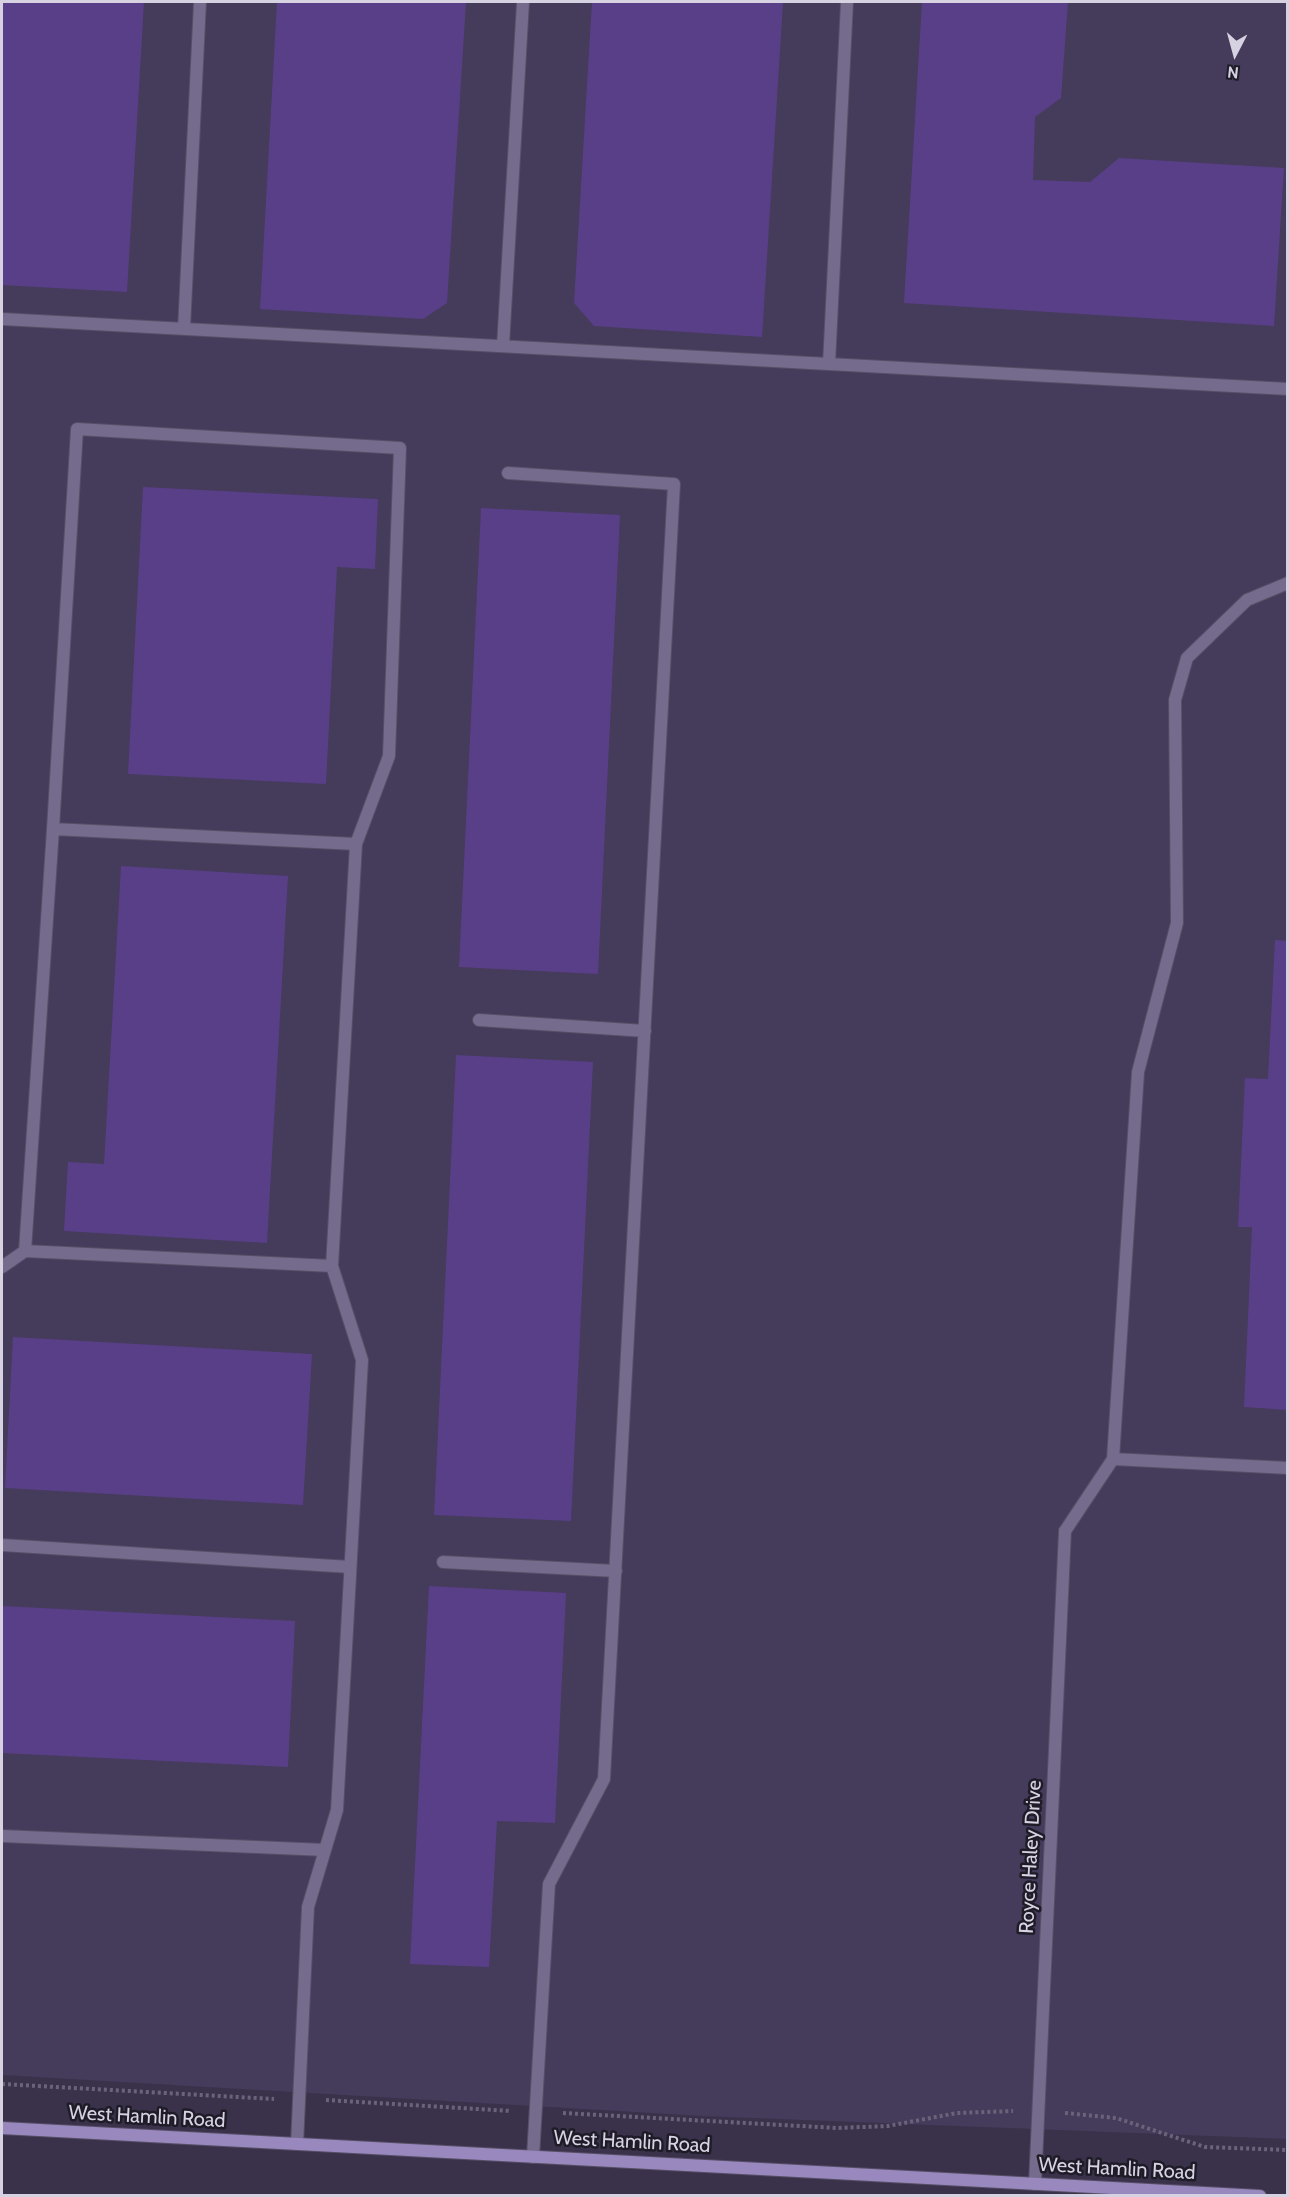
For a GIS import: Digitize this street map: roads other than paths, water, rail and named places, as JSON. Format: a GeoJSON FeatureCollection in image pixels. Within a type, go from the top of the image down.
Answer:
{"type":"FeatureCollection","features":[{"type":"Feature","properties":{"kind":"main road","name":"West Hamlin Road"},"geometry":{"type":"LineString","coordinates":[[2,2128],[1035,2184],[1074,2191],[1260,2196]]}},
{"type":"Feature","properties":{"kind":"street"},"geometry":{"type":"LineString","coordinates":[[184,329],[200,2]]}},
{"type":"Feature","properties":{"kind":"street"},"geometry":{"type":"LineString","coordinates":[[503,346],[523,2]]}},
{"type":"Feature","properties":{"kind":"street"},"geometry":{"type":"LineString","coordinates":[[829,364],[847,2]]}},
{"type":"Feature","properties":{"kind":"street"},"geometry":{"type":"LineString","coordinates":[[2,319],[1287,389]]}},
{"type":"Feature","properties":{"kind":"street"},"geometry":{"type":"LineString","coordinates":[[25,1251],[77,429],[400,448],[389,756],[356,844],[332,1266],[362,1360],[337,1810],[308,1907],[297,2144]]}},
{"type":"Feature","properties":{"kind":"street"},"geometry":{"type":"LineString","coordinates":[[508,473],[674,484],[604,1779],[549,1884],[533,2157]]}},
{"type":"Feature","properties":{"kind":"street"},"geometry":{"type":"LineString","coordinates":[[1287,583],[1246,600],[1187,658],[1175,700],[1177,923],[1138,1072],[1113,1459],[1287,1468]]}},
{"type":"Feature","properties":{"kind":"street"},"geometry":{"type":"LineString","coordinates":[[53,829],[356,844]]}},
{"type":"Feature","properties":{"kind":"street"},"geometry":{"type":"LineString","coordinates":[[479,1020],[645,1030]]}},
{"type":"Feature","properties":{"kind":"street"},"geometry":{"type":"LineString","coordinates":[[2,1267],[25,1251],[332,1266]]}},
{"type":"Feature","properties":{"kind":"street","name":"Royce Haley Drive"},"geometry":{"type":"LineString","coordinates":[[1035,2184],[1065,1531],[1113,1459]]}},
{"type":"Feature","properties":{"kind":"street"},"geometry":{"type":"LineString","coordinates":[[2,1545],[350,1567]]}},
{"type":"Feature","properties":{"kind":"street"},"geometry":{"type":"LineString","coordinates":[[443,1562],[616,1571]]}},
{"type":"Feature","properties":{"kind":"street"},"geometry":{"type":"LineString","coordinates":[[2,1836],[325,1850]]}}]}
